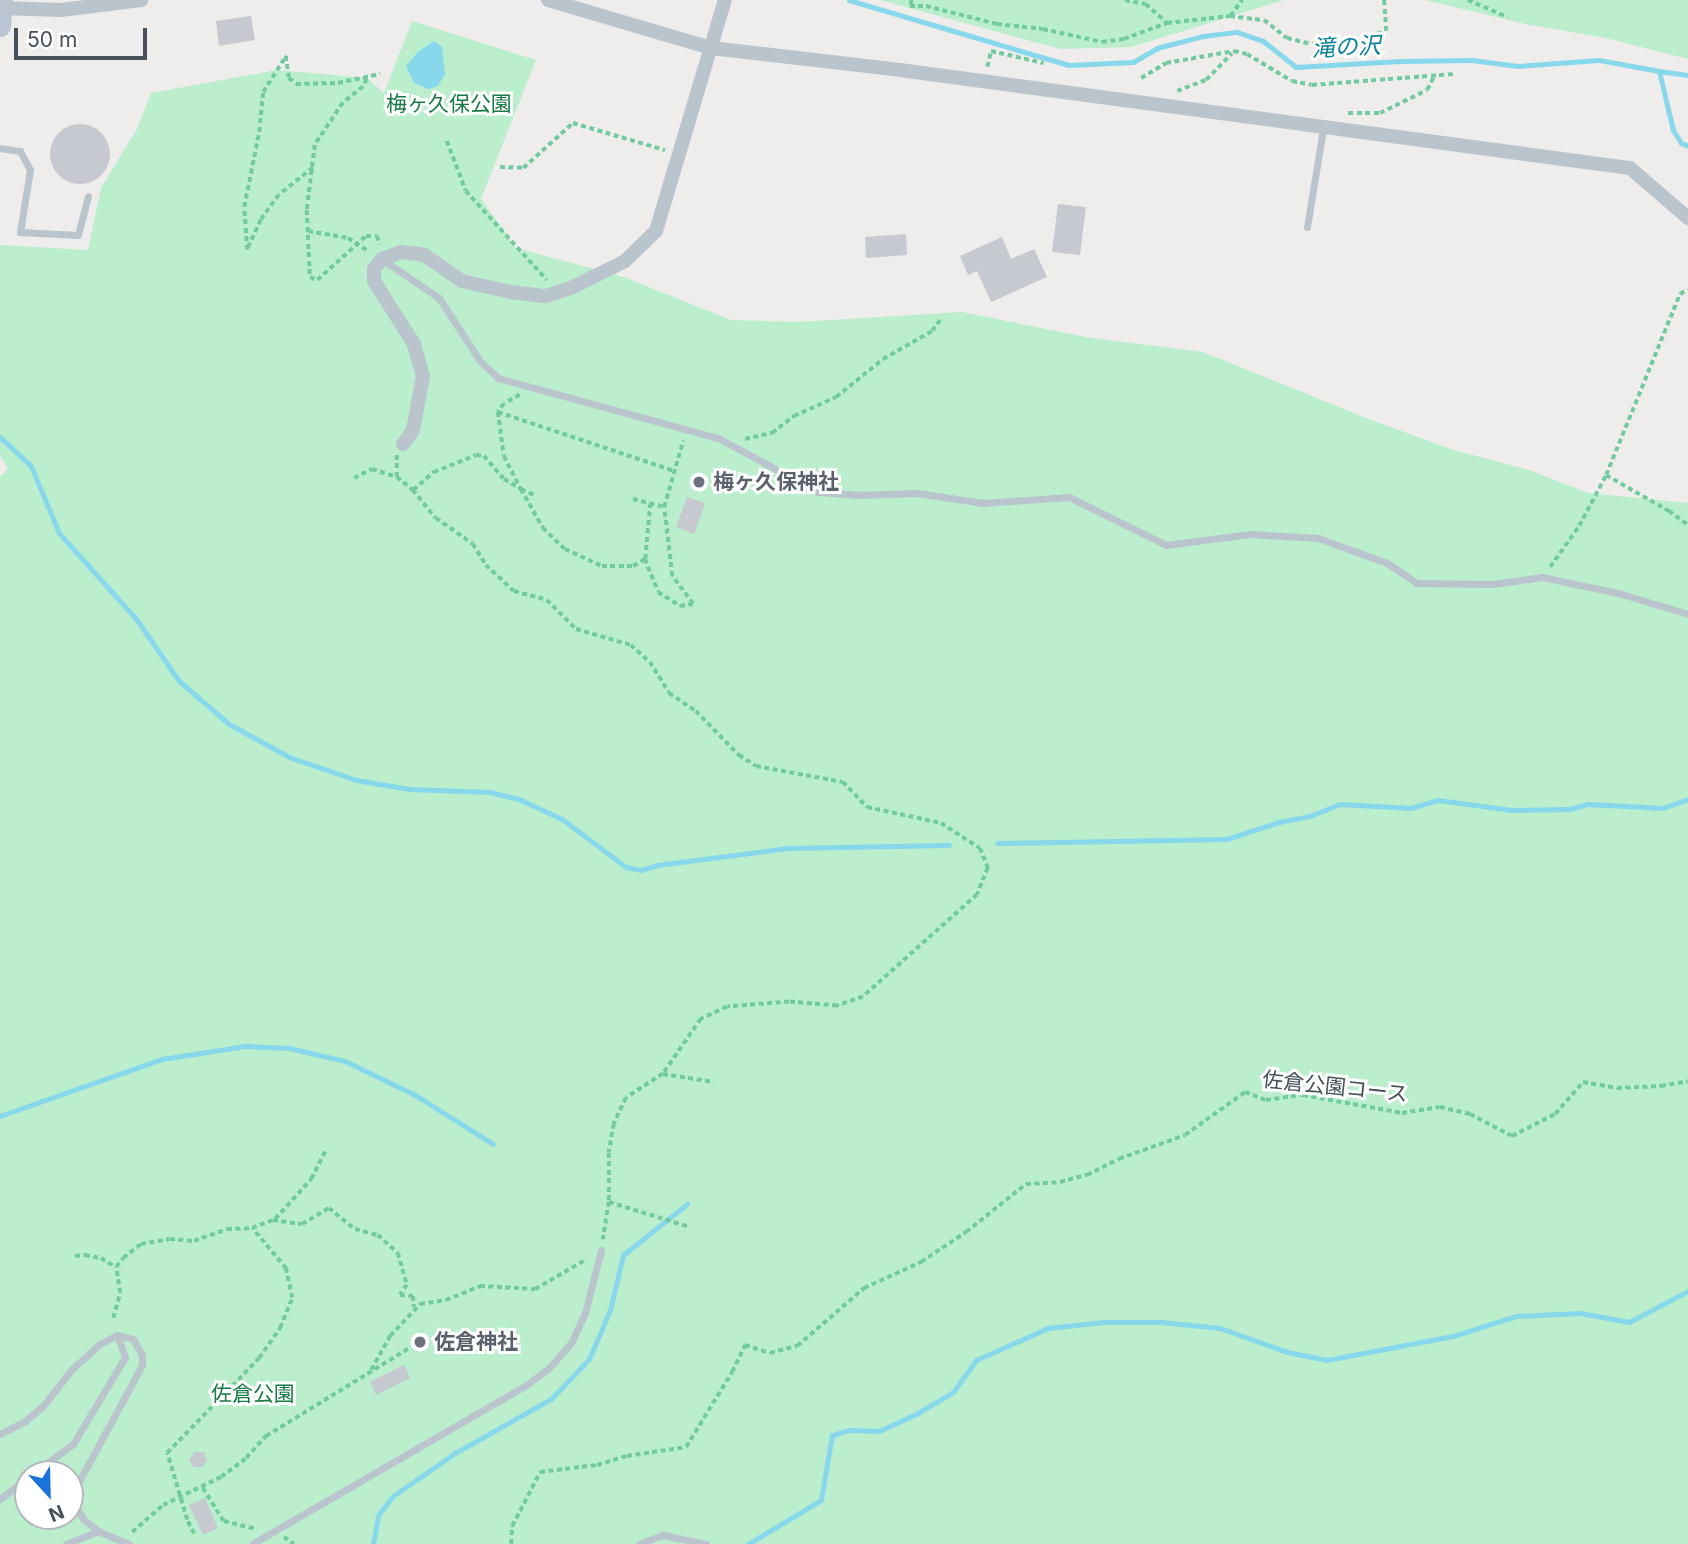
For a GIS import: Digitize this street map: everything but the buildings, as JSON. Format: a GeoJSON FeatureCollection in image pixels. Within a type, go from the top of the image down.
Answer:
{"type":"FeatureCollection","features":[{"type":"Feature","properties":{"kind":"street"},"geometry":{"type":"LineString","coordinates":[[1,10],[61,10],[141,0]]}},
{"type":"Feature","properties":{"kind":"street"},"geometry":{"type":"LineString","coordinates":[[548,0],[711,48],[1630,169],[1688,218]]}},
{"type":"Feature","properties":{"kind":"street"},"geometry":{"type":"LineString","coordinates":[[403,444],[413,430],[423,376],[414,344],[374,281],[374,269],[382,259],[401,252],[424,255],[462,281],[511,292],[546,296],[625,261],[656,231],[725,0]]}},
{"type":"Feature","properties":{"kind":"lane"},"geometry":{"type":"LineString","coordinates":[[1307,227],[1329,130]]}},
{"type":"Feature","properties":{"kind":"lane"},"geometry":{"type":"LineString","coordinates":[[0,148],[20,151],[30,170],[20,232],[78,235],[88,196]]}},
{"type":"Feature","properties":{"kind":"lane"},"geometry":{"type":"LineString","coordinates":[[382,259],[439,298],[480,361],[498,378],[687,429],[731,445],[818,492],[858,495],[917,493],[983,503],[1069,497],[1108,519],[1166,545],[1250,534],[1318,538],[1387,563],[1417,583],[1493,584],[1542,577],[1618,593],[1688,614]]}},
{"type":"Feature","properties":{"kind":"lane"},"geometry":{"type":"LineString","coordinates":[[252,1544],[526,1386],[549,1368],[571,1343],[586,1313],[601,1250]]}},
{"type":"Feature","properties":{"kind":"lane"},"geometry":{"type":"LineString","coordinates":[[51,1460],[73,1444],[125,1357],[117,1335]]}},
{"type":"Feature","properties":{"kind":"lane"},"geometry":{"type":"LineString","coordinates":[[0,1434],[25,1422],[43,1406],[89,1352],[117,1335],[133,1339],[142,1355],[142,1364],[77,1485],[75,1506],[84,1520],[98,1531],[127,1543]]}},
{"type":"Feature","properties":{"kind":"lane"},"geometry":{"type":"LineString","coordinates":[[0,1499],[14,1488]]}},
{"type":"Feature","properties":{"kind":"lane"},"geometry":{"type":"LineString","coordinates":[[66,1544],[98,1531]]}},
{"type":"Feature","properties":{"kind":"lane"},"geometry":{"type":"LineString","coordinates":[[639,1544],[663,1535],[706,1544]]}},
{"type":"Feature","properties":{"kind":"path"},"geometry":{"type":"LineString","coordinates":[[912,0],[910,6],[926,6],[997,24],[1043,29],[1102,42],[1124,39],[1167,23],[1230,16],[1264,20],[1286,38],[1328,48],[1386,31],[1384,0]]}},
{"type":"Feature","properties":{"kind":"path"},"geometry":{"type":"LineString","coordinates":[[1125,0],[1146,4],[1167,23]]}},
{"type":"Feature","properties":{"kind":"path"},"geometry":{"type":"LineString","coordinates":[[1230,16],[1242,0]]}},
{"type":"Feature","properties":{"kind":"path"},"geometry":{"type":"LineString","coordinates":[[1468,0],[1507,17]]}},
{"type":"Feature","properties":{"kind":"path"},"geometry":{"type":"LineString","coordinates":[[983,82],[991,51],[1044,63]]}},
{"type":"Feature","properties":{"kind":"path"},"geometry":{"type":"LineString","coordinates":[[1138,103],[1206,80],[1234,51]]}},
{"type":"Feature","properties":{"kind":"path"},"geometry":{"type":"LineString","coordinates":[[1141,78],[1166,63],[1234,51],[1247,54],[1292,81],[1312,85],[1454,74]]}},
{"type":"Feature","properties":{"kind":"path"},"geometry":{"type":"LineString","coordinates":[[313,169],[279,195],[261,220],[247,250],[244,207],[259,132],[263,92],[286,56],[289,78],[296,84],[338,83],[380,75]]}},
{"type":"Feature","properties":{"kind":"path"},"geometry":{"type":"LineString","coordinates":[[1329,130],[1345,113],[1380,113],[1427,90],[1434,75]]}},
{"type":"Feature","properties":{"kind":"path"},"geometry":{"type":"LineString","coordinates":[[367,78],[363,87],[343,103],[315,145],[307,210],[310,277],[317,280],[336,266],[355,243],[366,236],[377,236],[382,259]]}},
{"type":"Feature","properties":{"kind":"path"},"geometry":{"type":"LineString","coordinates":[[500,167],[523,168],[573,123],[680,155]]}},
{"type":"Feature","properties":{"kind":"path"},"geometry":{"type":"LineString","coordinates":[[447,141],[466,191],[557,292]]}},
{"type":"Feature","properties":{"kind":"path"},"geometry":{"type":"LineString","coordinates":[[308,231],[348,238],[382,259]]}},
{"type":"Feature","properties":{"kind":"path"},"geometry":{"type":"LineString","coordinates":[[1542,577],[1579,526],[1606,475],[1679,294],[1688,289]]}},
{"type":"Feature","properties":{"kind":"path"},"geometry":{"type":"LineString","coordinates":[[731,445],[772,433],[794,416],[836,397],[883,359],[932,331],[940,320]]}},
{"type":"Feature","properties":{"kind":"path"},"geometry":{"type":"LineString","coordinates":[[537,387],[503,404],[498,412],[504,456],[543,528],[565,549],[602,566],[633,566],[645,559]]}},
{"type":"Feature","properties":{"kind":"path"},"geometry":{"type":"LineString","coordinates":[[498,412],[674,471]]}},
{"type":"Feature","properties":{"kind":"path"},"geometry":{"type":"LineString","coordinates":[[650,504],[645,559],[658,592],[680,606],[693,604],[672,576],[664,508],[687,429]]}},
{"type":"Feature","properties":{"kind":"path"},"geometry":{"type":"LineString","coordinates":[[397,477],[396,458],[403,444]]}},
{"type":"Feature","properties":{"kind":"path"},"geometry":{"type":"LineString","coordinates":[[413,490],[434,472],[476,455],[484,457],[504,479],[537,496]]}},
{"type":"Feature","properties":{"kind":"path"},"geometry":{"type":"LineString","coordinates":[[354,478],[372,469],[397,477],[413,490],[436,519],[473,544],[486,565],[514,591],[547,600],[576,629],[631,645],[650,662],[669,693],[696,711],[739,755],[756,766],[843,782],[867,807],[941,823],[980,848],[988,868],[977,895],[863,997],[836,1006],[789,1002],[727,1007],[701,1019],[663,1074],[626,1098],[614,1125],[609,1153],[609,1202],[601,1250],[543,1287],[480,1286],[462,1295],[446,1300],[428,1300],[414,1307],[390,1336],[371,1370]]}},
{"type":"Feature","properties":{"kind":"path"},"geometry":{"type":"LineString","coordinates":[[1606,475],[1670,511],[1688,525]]}},
{"type":"Feature","properties":{"kind":"path"},"geometry":{"type":"LineString","coordinates":[[633,499],[664,508]]}},
{"type":"Feature","properties":{"kind":"path"},"geometry":{"type":"LineString","coordinates":[[663,1074],[713,1082]]}},
{"type":"Feature","properties":{"kind":"path","name":"佐倉公園コース"},"geometry":{"type":"LineString","coordinates":[[511,1544],[512,1526],[540,1472],[686,1447],[733,1372],[745,1345],[770,1353],[797,1346],[864,1288],[921,1262],[966,1232],[1026,1184],[1060,1182],[1087,1175],[1119,1159],[1185,1135],[1245,1092],[1266,1100],[1303,1095],[1402,1113],[1440,1107],[1470,1114],[1512,1136],[1555,1114],[1583,1082],[1617,1088],[1661,1086],[1688,1081]]}},
{"type":"Feature","properties":{"kind":"path"},"geometry":{"type":"LineString","coordinates":[[113,1318],[120,1293],[116,1267],[122,1258],[141,1244],[170,1239],[194,1241],[227,1229],[252,1228],[274,1220],[311,1179],[325,1151]]}},
{"type":"Feature","properties":{"kind":"path"},"geometry":{"type":"LineString","coordinates":[[609,1202],[690,1227]]}},
{"type":"Feature","properties":{"kind":"path"},"geometry":{"type":"LineString","coordinates":[[274,1220],[302,1224],[329,1208],[355,1229],[378,1236],[398,1253],[407,1285],[400,1295],[413,1296],[414,1307]]}},
{"type":"Feature","properties":{"kind":"path"},"geometry":{"type":"LineString","coordinates":[[194,1534],[180,1499],[167,1453],[259,1358],[280,1328],[292,1298],[286,1269],[252,1228]]}},
{"type":"Feature","properties":{"kind":"path"},"geometry":{"type":"LineString","coordinates":[[75,1256],[101,1258],[116,1267]]}},
{"type":"Feature","properties":{"kind":"path"},"geometry":{"type":"LineString","coordinates":[[127,1543],[141,1522],[163,1505],[203,1488],[246,1458],[266,1436],[409,1348]]}},
{"type":"Feature","properties":{"kind":"path"},"geometry":{"type":"LineString","coordinates":[[203,1488],[224,1521],[255,1528],[265,1536]]}},
{"type":"Feature","properties":{"kind":"green space"},"geometry":{"type":"Polygon","coordinates":[[[880,0],[1284,0],[1131,47],[1060,49],[880,0]]]}},
{"type":"Feature","properties":{"kind":"green space"},"geometry":{"type":"Polygon","coordinates":[[[1425,0],[1688,0],[1688,59],[1606,38],[1525,24],[1425,0]]]}},
{"type":"Feature","properties":{"kind":"green space"},"geometry":{"type":"Polygon","coordinates":[[[412,21],[536,60],[481,199],[516,248],[624,277],[731,320],[798,322],[962,312],[1091,338],[1203,352],[1371,420],[1454,450],[1529,470],[1588,493],[1688,503],[1688,1544],[0,1544],[0,476],[8,469],[0,455],[0,245],[88,250],[101,188],[137,129],[151,93],[277,70],[367,78],[384,93],[412,21]]]}},
{"type":"Feature","properties":{"kind":"water"},"geometry":{"type":"Polygon","coordinates":[[[434,41],[442,47],[445,74],[438,86],[429,89],[414,83],[406,66],[419,51],[434,41]]]}},
{"type":"Feature","properties":{"kind":"waterway","name":"滝の沢"},"geometry":{"type":"LineString","coordinates":[[849,0],[1068,65],[1133,62],[1157,48],[1203,36],[1237,32],[1263,41],[1296,67],[1472,60],[1518,66],[1599,60],[1659,71],[1673,130],[1681,143],[1688,146]]}},
{"type":"Feature","properties":{"kind":"waterway"},"geometry":{"type":"LineString","coordinates":[[1659,71],[1688,75]]}},
{"type":"Feature","properties":{"kind":"waterway"},"geometry":{"type":"LineString","coordinates":[[0,437],[31,466],[59,533],[137,620],[179,681],[229,724],[289,757],[356,780],[409,789],[490,792],[521,800],[562,819],[626,867],[641,870],[657,865],[788,848],[949,845]]}},
{"type":"Feature","properties":{"kind":"waterway"},"geometry":{"type":"LineString","coordinates":[[997,843],[1227,839],[1279,822],[1310,816],[1340,804],[1411,808],[1438,800],[1511,810],[1570,809],[1588,804],[1663,808],[1688,799]]}},
{"type":"Feature","properties":{"kind":"waterway"},"geometry":{"type":"LineString","coordinates":[[0,1116],[162,1059],[245,1046],[289,1048],[345,1061],[415,1095],[493,1144]]}},
{"type":"Feature","properties":{"kind":"waterway"},"geometry":{"type":"LineString","coordinates":[[373,1544],[378,1515],[393,1496],[455,1453],[551,1399],[589,1359],[610,1310],[623,1255],[687,1204]]}},
{"type":"Feature","properties":{"kind":"waterway"},"geometry":{"type":"LineString","coordinates":[[748,1544],[821,1500],[832,1435],[849,1430],[879,1431],[916,1414],[953,1392],[976,1360],[1048,1328],[1104,1322],[1161,1322],[1220,1328],[1287,1352],[1327,1360],[1453,1336],[1516,1316],[1580,1313],[1629,1322],[1688,1291]]}},
{"type":"Feature","properties":{"kind":"place","name":"梅ヶ久保神社"},"geometry":{"type":"Point","coordinates":[699,482]}},
{"type":"Feature","properties":{"kind":"place","name":"佐倉神社"},"geometry":{"type":"Point","coordinates":[420,1342]}},
{"type":"Feature","properties":{"kind":"park label","name":"梅ヶ久保公園"},"geometry":{"type":"Point","coordinates":[449,104]}},
{"type":"Feature","properties":{"kind":"park label","name":"佐倉公園"},"geometry":{"type":"Point","coordinates":[253,1394]}}]}
